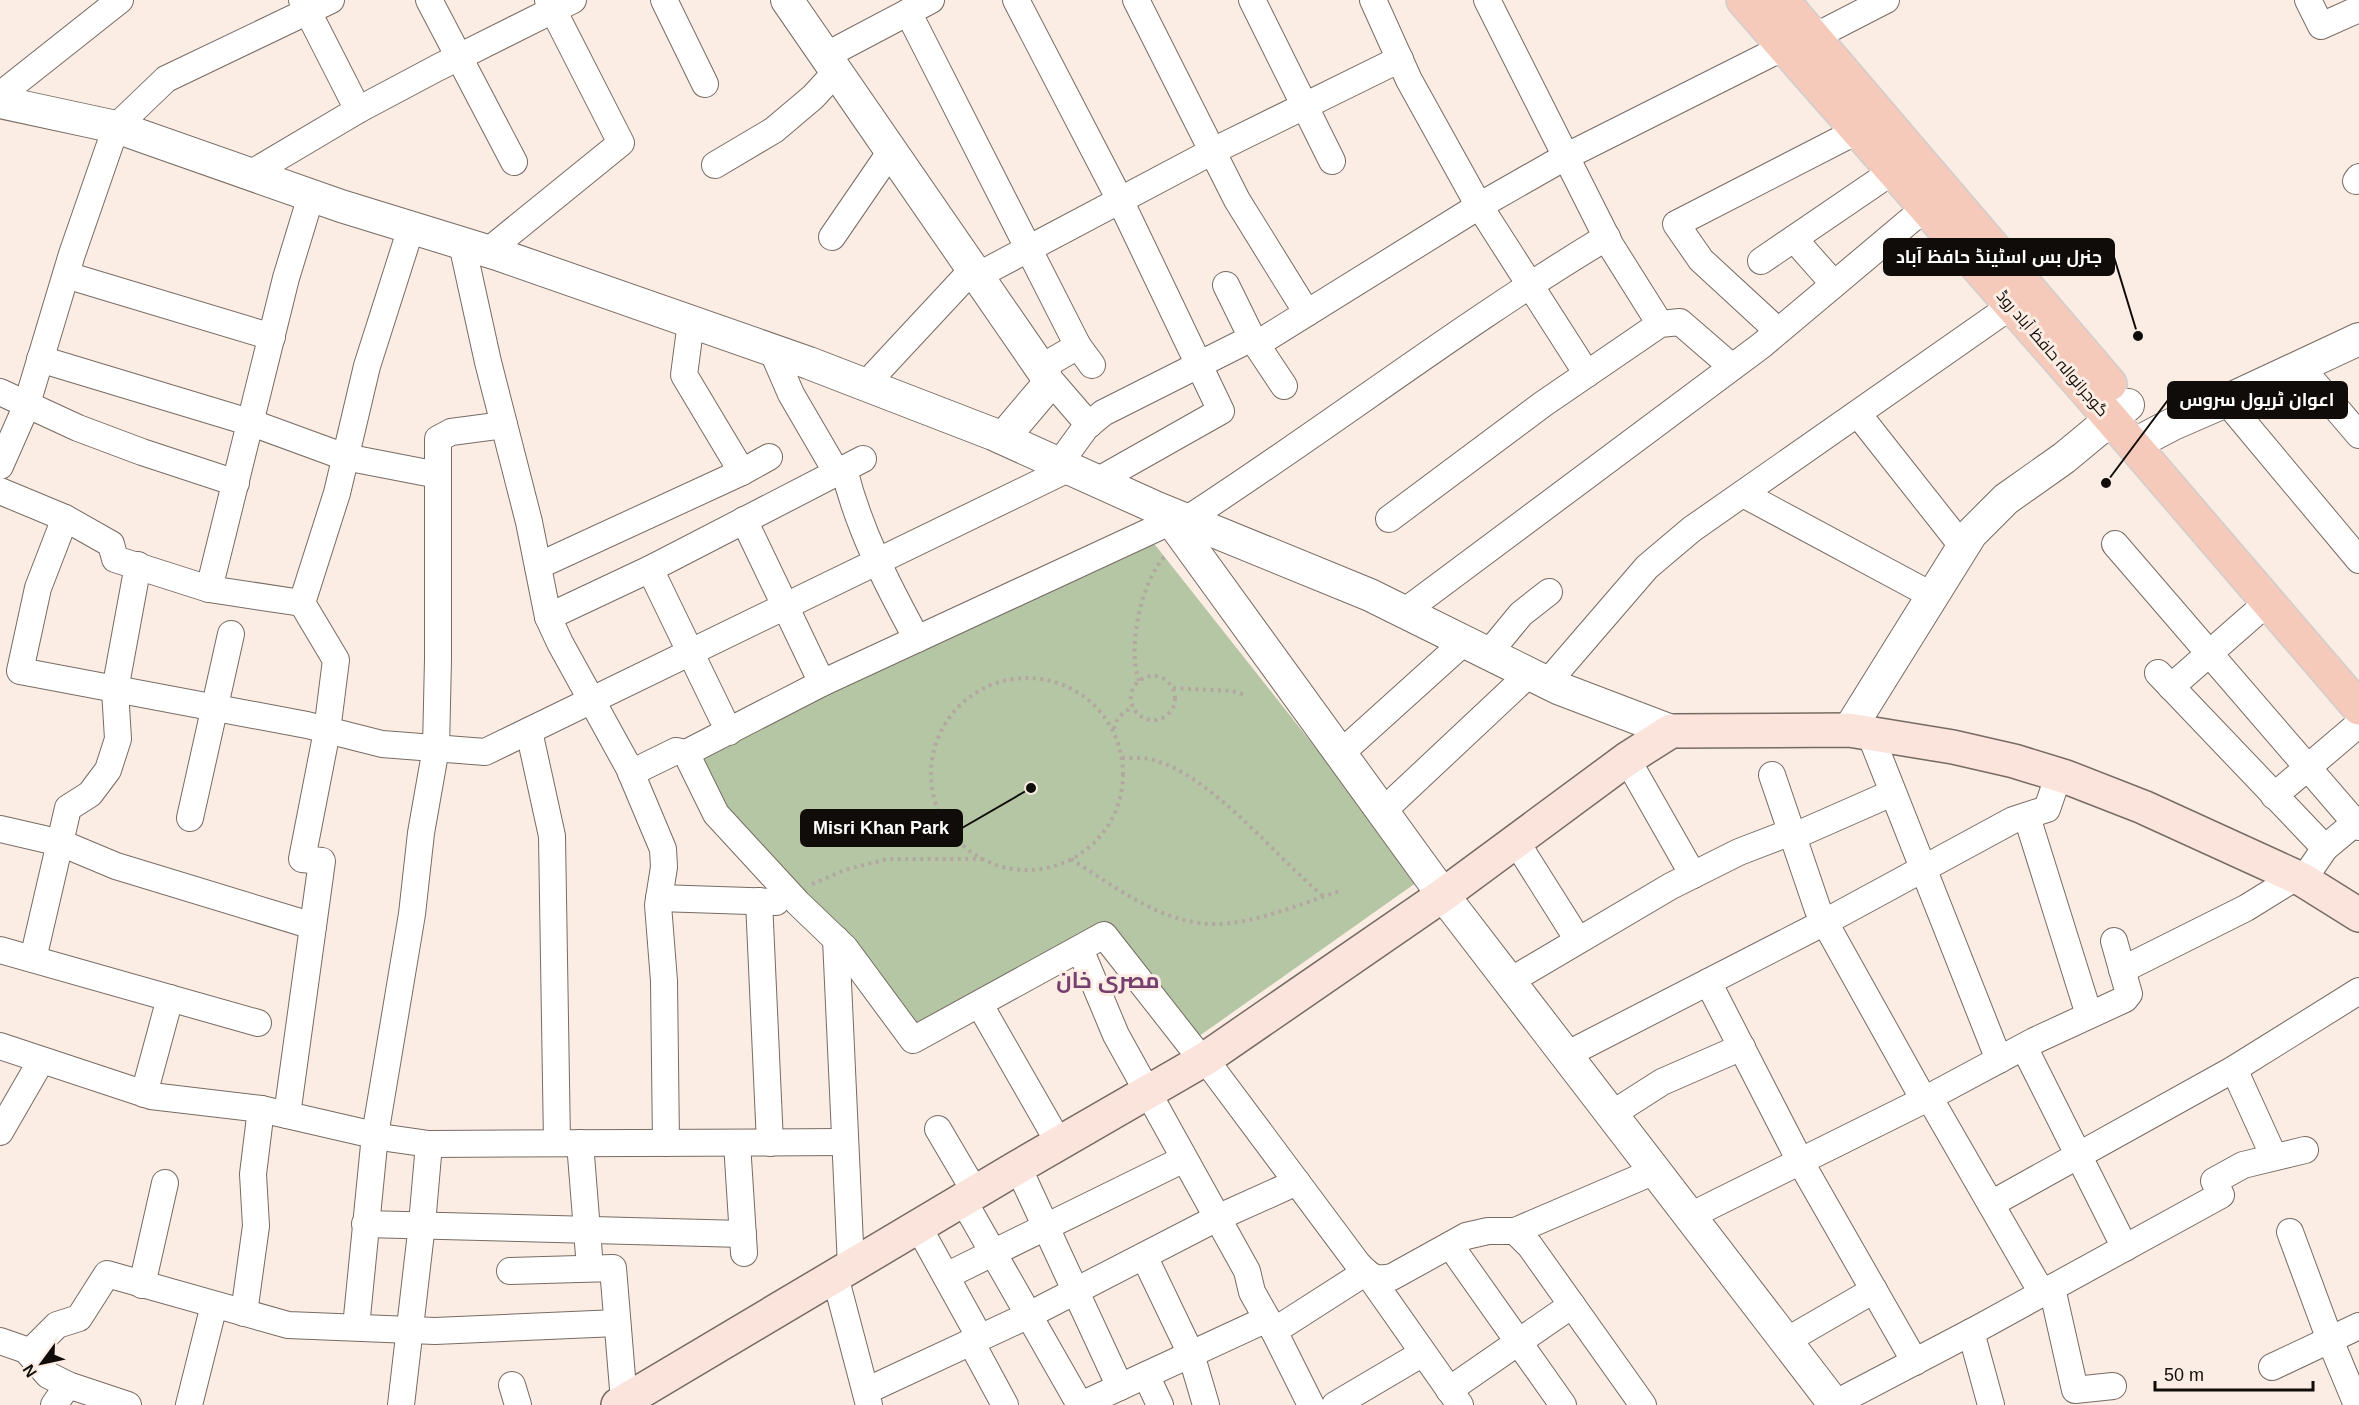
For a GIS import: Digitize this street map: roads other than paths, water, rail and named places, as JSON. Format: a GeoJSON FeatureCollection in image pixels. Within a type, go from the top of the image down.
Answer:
{"type":"FeatureCollection","features":[{"type":"Feature","properties":{"kind":"main road","name":"گوجرانوالہ حافظ آباد روڈ"},"geometry":{"type":"LineString","coordinates":[[1743,0],[1799,42],[2143,439],[2359,676]]}},
{"type":"Feature","properties":{"kind":"main road","name":"گوجرانوالہ حافظ آباد روڈ"},"geometry":{"type":"LineString","coordinates":[[1782,0],[1799,42],[1857,130],[2011,306],[2120,412]]}},
{"type":"Feature","properties":{"kind":"main road","name":"گوجرانوالہ حافظ آباد روڈ"},"geometry":{"type":"LineString","coordinates":[[2143,439],[2268,602],[2359,708]]}},
{"type":"Feature","properties":{"kind":"main road"},"geometry":{"type":"LineString","coordinates":[[621,1403],[1203,1060],[1443,895],[1627,759],[1671,732],[1860,732],[1953,747],[2014,761],[2059,774],[2143,807],[2299,879],[2359,915]]}},
{"type":"Feature","properties":{"kind":"street"},"geometry":{"type":"LineString","coordinates":[[0,95],[120,0]]}},
{"type":"Feature","properties":{"kind":"street"},"geometry":{"type":"LineString","coordinates":[[0,466],[27,404],[66,275],[116,127],[166,79],[305,6],[331,0]]}},
{"type":"Feature","properties":{"kind":"street"},"geometry":{"type":"LineString","coordinates":[[429,0],[514,162]]}},
{"type":"Feature","properties":{"kind":"street"},"geometry":{"type":"LineString","coordinates":[[663,0],[705,84]]}},
{"type":"Feature","properties":{"kind":"street"},"geometry":{"type":"LineString","coordinates":[[787,0],[1042,371],[1089,424]]}},
{"type":"Feature","properties":{"kind":"street"},"geometry":{"type":"LineString","coordinates":[[716,165],[774,130],[813,97],[831,64],[908,12],[932,0]]}},
{"type":"Feature","properties":{"kind":"street"},"geometry":{"type":"LineString","coordinates":[[65,518],[38,588],[20,671],[214,708],[382,744],[485,752],[876,562],[1075,471],[1221,411],[1120,200],[1016,0]]}},
{"type":"Feature","properties":{"kind":"street"},"geometry":{"type":"LineString","coordinates":[[1136,0],[1237,200],[1307,313]]}},
{"type":"Feature","properties":{"kind":"street"},"geometry":{"type":"LineString","coordinates":[[1252,0],[1332,161]]}},
{"type":"Feature","properties":{"kind":"street"},"geometry":{"type":"LineString","coordinates":[[1373,0],[1409,80],[1479,206],[1587,374]]}},
{"type":"Feature","properties":{"kind":"street"},"geometry":{"type":"LineString","coordinates":[[1487,0],[1607,237],[1660,324]]}},
{"type":"Feature","properties":{"kind":"street"},"geometry":{"type":"LineString","coordinates":[[1075,471],[1089,424],[1103,413],[1198,365],[1255,341],[1307,313],[1479,206],[1565,157],[1886,0]]}},
{"type":"Feature","properties":{"kind":"street"},"geometry":{"type":"LineString","coordinates":[[2308,0],[2321,26],[2359,9]]}},
{"type":"Feature","properties":{"kind":"street"},"geometry":{"type":"LineString","coordinates":[[250,174],[358,110],[558,3],[621,142],[475,248]]}},
{"type":"Feature","properties":{"kind":"street"},"geometry":{"type":"LineString","coordinates":[[305,6],[358,110]]}},
{"type":"Feature","properties":{"kind":"street"},"geometry":{"type":"LineString","coordinates":[[908,12],[1085,356],[1042,371]]}},
{"type":"Feature","properties":{"kind":"street"},"geometry":{"type":"LineString","coordinates":[[865,385],[975,273],[1029,249],[1213,151],[1400,59]]}},
{"type":"Feature","properties":{"kind":"street"},"geometry":{"type":"LineString","coordinates":[[0,102],[116,127],[311,196],[475,248],[691,322],[865,385],[1003,438],[1177,522],[1370,595],[1538,679],[1671,732]]}},
{"type":"Feature","properties":{"kind":"street"},"geometry":{"type":"LineString","coordinates":[[1778,331],[1701,260],[1676,224],[1857,130]]}},
{"type":"Feature","properties":{"kind":"street"},"geometry":{"type":"LineString","coordinates":[[832,237],[891,151]]}},
{"type":"Feature","properties":{"kind":"street"},"geometry":{"type":"LineString","coordinates":[[1761,261],[1893,171]]}},
{"type":"Feature","properties":{"kind":"street"},"geometry":{"type":"LineString","coordinates":[[209,589],[252,423],[286,278],[311,196]]}},
{"type":"Feature","properties":{"kind":"street"},"geometry":{"type":"LineString","coordinates":[[1404,612],[1732,368],[1925,208]]}},
{"type":"Feature","properties":{"kind":"street"},"geometry":{"type":"LineString","coordinates":[[287,1115],[322,861],[302,859],[327,731],[336,660],[302,603],[337,493],[367,366],[411,228]]}},
{"type":"Feature","properties":{"kind":"street"},"geometry":{"type":"LineString","coordinates":[[631,773],[676,751],[686,753],[822,683],[1177,522],[1332,423],[1531,284],[1607,237]]}},
{"type":"Feature","properties":{"kind":"street"},"geometry":{"type":"LineString","coordinates":[[1794,238],[1834,284]]}},
{"type":"Feature","properties":{"kind":"street"},"geometry":{"type":"LineString","coordinates":[[475,248],[488,362],[549,617],[560,643],[631,773],[663,849],[664,867],[659,898],[664,981],[666,1143]]}},
{"type":"Feature","properties":{"kind":"street"},"geometry":{"type":"LineString","coordinates":[[66,275],[272,337]]}},
{"type":"Feature","properties":{"kind":"street"},"geometry":{"type":"LineString","coordinates":[[1226,285],[1255,341],[1284,386]]}},
{"type":"Feature","properties":{"kind":"street"},"geometry":{"type":"LineString","coordinates":[[1383,811],[1538,679],[1647,567],[1692,529],[2011,306]]}},
{"type":"Feature","properties":{"kind":"street"},"geometry":{"type":"LineString","coordinates":[[691,322],[684,375],[742,472]]}},
{"type":"Feature","properties":{"kind":"street"},"geometry":{"type":"LineString","coordinates":[[1389,519],[1587,374],[1660,324],[1680,322],[1732,368]]}},
{"type":"Feature","properties":{"kind":"street"},"geometry":{"type":"LineString","coordinates":[[2143,439],[2359,339]]}},
{"type":"Feature","properties":{"kind":"street"},"geometry":{"type":"LineString","coordinates":[[772,350],[791,394],[848,467],[851,496],[876,562],[917,639]]}},
{"type":"Feature","properties":{"kind":"street"},"geometry":{"type":"LineString","coordinates":[[40,359],[252,423],[345,457],[438,475]]}},
{"type":"Feature","properties":{"kind":"street"},"geometry":{"type":"LineString","coordinates":[[2300,366],[2359,435]]}},
{"type":"Feature","properties":{"kind":"street"},"geometry":{"type":"LineString","coordinates":[[1003,438],[1047,386],[1042,371]]}},
{"type":"Feature","properties":{"kind":"street"},"geometry":{"type":"LineString","coordinates":[[0,392],[78,428],[236,483]]}},
{"type":"Feature","properties":{"kind":"street"},"geometry":{"type":"LineString","coordinates":[[2226,402],[2359,560]]}},
{"type":"Feature","properties":{"kind":"street"},"geometry":{"type":"LineString","coordinates":[[1999,1060],[1892,793],[1860,732],[1932,596],[1971,534],[2006,499],[2064,458],[2120,412]]}},
{"type":"Feature","properties":{"kind":"street"},"geometry":{"type":"LineString","coordinates":[[1858,414],[1963,547]]}},
{"type":"Feature","properties":{"kind":"street"},"geometry":{"type":"LineString","coordinates":[[356,1327],[375,1135],[412,914],[421,833],[436,748],[438,439],[451,432],[504,425]]}},
{"type":"Feature","properties":{"kind":"street"},"geometry":{"type":"LineString","coordinates":[[538,566],[742,472],[769,457]]}},
{"type":"Feature","properties":{"kind":"street"},"geometry":{"type":"LineString","coordinates":[[549,617],[650,570],[848,467]]}},
{"type":"Feature","properties":{"kind":"street"},"geometry":{"type":"LineString","coordinates":[[0,491],[65,518],[111,544],[115,559],[209,589],[302,603]]}},
{"type":"Feature","properties":{"kind":"street"},"geometry":{"type":"LineString","coordinates":[[1743,494],[1932,596]]}},
{"type":"Feature","properties":{"kind":"street"},"geometry":{"type":"LineString","coordinates":[[744,520],[822,683]]}},
{"type":"Feature","properties":{"kind":"street"},"geometry":{"type":"LineString","coordinates":[[1177,522],[1443,895],[1835,1405],[2221,1195],[2214,1181],[2243,1165],[2305,1150]]}},
{"type":"Feature","properties":{"kind":"street"},"geometry":{"type":"LineString","coordinates":[[2115,544],[2357,825],[2325,848],[2299,879],[2122,970]]}},
{"type":"Feature","properties":{"kind":"street"},"geometry":{"type":"LineString","coordinates":[[33,959],[68,808],[90,794],[108,770],[118,739],[115,690],[138,565]]}},
{"type":"Feature","properties":{"kind":"street"},"geometry":{"type":"LineString","coordinates":[[650,570],[729,732]]}},
{"type":"Feature","properties":{"kind":"street"},"geometry":{"type":"LineString","coordinates":[[1341,753],[1549,592]]}},
{"type":"Feature","properties":{"kind":"street"},"geometry":{"type":"LineString","coordinates":[[2268,602],[2209,652],[2165,680],[2325,848]]}},
{"type":"Feature","properties":{"kind":"street"},"geometry":{"type":"LineString","coordinates":[[190,818],[231,634]]}},
{"type":"Feature","properties":{"kind":"street"},"geometry":{"type":"LineString","coordinates":[[2274,796],[2359,724]]}},
{"type":"Feature","properties":{"kind":"street"},"geometry":{"type":"LineString","coordinates":[[529,731],[552,836],[569,1143],[587,1230],[590,1268]]}},
{"type":"Feature","properties":{"kind":"street"},"geometry":{"type":"LineString","coordinates":[[686,753],[716,814],[795,900],[845,948],[913,1040],[1104,935],[1367,1273],[1455,1398],[1519,1342],[1572,1305]]}},
{"type":"Feature","properties":{"kind":"street"},"geometry":{"type":"LineString","coordinates":[[1627,759],[1693,875]]}},
{"type":"Feature","properties":{"kind":"street"},"geometry":{"type":"LineString","coordinates":[[1566,1055],[1825,922],[2013,820],[2047,809],[2059,774]]}},
{"type":"Feature","properties":{"kind":"street"},"geometry":{"type":"LineString","coordinates":[[1772,776],[1818,910],[1927,1098],[2047,1291],[2075,1390],[2113,1386]]}},
{"type":"Feature","properties":{"kind":"street"},"geometry":{"type":"LineString","coordinates":[[1510,981],[1693,875],[1739,852],[1791,834],[1892,793]]}},
{"type":"Feature","properties":{"kind":"street"},"geometry":{"type":"LineString","coordinates":[[2027,817],[2089,1015]]}},
{"type":"Feature","properties":{"kind":"street"},"geometry":{"type":"LineString","coordinates":[[0,829],[61,843],[116,866],[313,926]]}},
{"type":"Feature","properties":{"kind":"street"},"geometry":{"type":"LineString","coordinates":[[1515,840],[1578,940]]}},
{"type":"Feature","properties":{"kind":"street"},"geometry":{"type":"LineString","coordinates":[[659,898],[759,902],[795,900]]}},
{"type":"Feature","properties":{"kind":"street"},"geometry":{"type":"LineString","coordinates":[[759,902],[770,1143]]}},
{"type":"Feature","properties":{"kind":"street"},"geometry":{"type":"LineString","coordinates":[[836,939],[844,1142],[843,1271],[868,1398],[976,1340],[1076,1292],[1217,1218],[1297,1182]]}},
{"type":"Feature","properties":{"kind":"street"},"geometry":{"type":"LineString","coordinates":[[1690,1216],[2024,1047],[2125,999],[2129,994],[2114,940]]}},
{"type":"Feature","properties":{"kind":"street"},"geometry":{"type":"LineString","coordinates":[[1080,949],[1116,1035],[1247,1271],[1251,1292],[1311,1405]]}},
{"type":"Feature","properties":{"kind":"street"},"geometry":{"type":"LineString","coordinates":[[0,950],[258,1023]]}},
{"type":"Feature","properties":{"kind":"street"},"geometry":{"type":"LineString","coordinates":[[1708,982],[1800,1161],[1915,1362]]}},
{"type":"Feature","properties":{"kind":"street"},"geometry":{"type":"LineString","coordinates":[[1991,1204],[2234,1069],[2359,991]]}},
{"type":"Feature","properties":{"kind":"street"},"geometry":{"type":"LineString","coordinates":[[144,1094],[170,998]]}},
{"type":"Feature","properties":{"kind":"street"},"geometry":{"type":"LineString","coordinates":[[980,1005],[1059,1143]]}},
{"type":"Feature","properties":{"kind":"street"},"geometry":{"type":"LineString","coordinates":[[0,1046],[144,1094],[261,1110],[375,1135],[429,1144],[844,1142]]}},
{"type":"Feature","properties":{"kind":"street"},"geometry":{"type":"LineString","coordinates":[[1612,1114],[1662,1082],[1742,1047]]}},
{"type":"Feature","properties":{"kind":"street"},"geometry":{"type":"LineString","coordinates":[[2024,1047],[2124,1248]]}},
{"type":"Feature","properties":{"kind":"street"},"geometry":{"type":"LineString","coordinates":[[0,1132],[41,1061]]}},
{"type":"Feature","properties":{"kind":"street"},"geometry":{"type":"LineString","coordinates":[[2234,1069],[2274,1157]]}},
{"type":"Feature","properties":{"kind":"street"},"geometry":{"type":"LineString","coordinates":[[244,1313],[256,1226],[253,1174],[261,1110]]}},
{"type":"Feature","properties":{"kind":"street"},"geometry":{"type":"LineString","coordinates":[[938,1129],[993,1252],[1029,1315],[1085,1404],[1191,1354],[1270,1325],[1367,1273]]}},
{"type":"Feature","properties":{"kind":"street"},"geometry":{"type":"LineString","coordinates":[[365,1224],[587,1230],[743,1243],[737,1143]]}},
{"type":"Feature","properties":{"kind":"street"},"geometry":{"type":"LineString","coordinates":[[401,1405],[429,1144]]}},
{"type":"Feature","properties":{"kind":"street"},"geometry":{"type":"LineString","coordinates":[[946,1276],[1184,1159]]}},
{"type":"Feature","properties":{"kind":"street"},"geometry":{"type":"LineString","coordinates":[[1018,1167],[1120,1387]]}},
{"type":"Feature","properties":{"kind":"street"},"geometry":{"type":"LineString","coordinates":[[1367,1273],[1381,1280],[1392,1277],[1466,1236],[1488,1231],[1515,1231],[1655,1170]]}},
{"type":"Feature","properties":{"kind":"street"},"geometry":{"type":"LineString","coordinates":[[142,1285],[165,1183]]}},
{"type":"Feature","properties":{"kind":"street"},"geometry":{"type":"LineString","coordinates":[[918,1226],[946,1276],[1005,1405]]}},
{"type":"Feature","properties":{"kind":"street"},"geometry":{"type":"LineString","coordinates":[[1515,1231],[1530,1246],[1643,1405]]}},
{"type":"Feature","properties":{"kind":"street"},"geometry":{"type":"LineString","coordinates":[[2290,1232],[2357,1405]]}},
{"type":"Feature","properties":{"kind":"street"},"geometry":{"type":"LineString","coordinates":[[1450,1245],[1563,1405]]}},
{"type":"Feature","properties":{"kind":"street"},"geometry":{"type":"LineString","coordinates":[[1144,1257],[1191,1354],[1206,1405]]}},
{"type":"Feature","properties":{"kind":"street"},"geometry":{"type":"LineString","coordinates":[[510,1271],[613,1268],[621,1403]]}},
{"type":"Feature","properties":{"kind":"street"},"geometry":{"type":"LineString","coordinates":[[29,1353],[57,1325],[80,1318],[107,1274],[288,1324],[435,1331],[617,1323]]}},
{"type":"Feature","properties":{"kind":"street"},"geometry":{"type":"LineString","coordinates":[[1786,1341],[1874,1290]]}},
{"type":"Feature","properties":{"kind":"street"},"geometry":{"type":"LineString","coordinates":[[189,1405],[214,1305]]}},
{"type":"Feature","properties":{"kind":"street"},"geometry":{"type":"LineString","coordinates":[[2272,1367],[2359,1326]]}},
{"type":"Feature","properties":{"kind":"street"},"geometry":{"type":"LineString","coordinates":[[1971,1332],[1991,1405]]}},
{"type":"Feature","properties":{"kind":"street"},"geometry":{"type":"LineString","coordinates":[[0,1341],[15,1345],[29,1353],[61,1395],[128,1405]]}},
{"type":"Feature","properties":{"kind":"street"},"geometry":{"type":"LineString","coordinates":[[1335,1405],[1423,1353]]}},
{"type":"Feature","properties":{"kind":"street"},"geometry":{"type":"LineString","coordinates":[[1146,1375],[1160,1405]]}},
{"type":"Feature","properties":{"kind":"place","name":"جنرل بس اسٹینڈ حافظ آباد"},"geometry":{"type":"Point","coordinates":[2138,336]}},
{"type":"Feature","properties":{"kind":"place","name":"اعوان ٹریول سروس"},"geometry":{"type":"Point","coordinates":[2106,483]}},
{"type":"Feature","properties":{"kind":"place","name":"Misri Khan Park"},"geometry":{"type":"Point","coordinates":[1031,788]}},
{"type":"Feature","properties":{"kind":"district","name":"مصری خان"},"geometry":{"type":"Point","coordinates":[1108,980]}}]}
